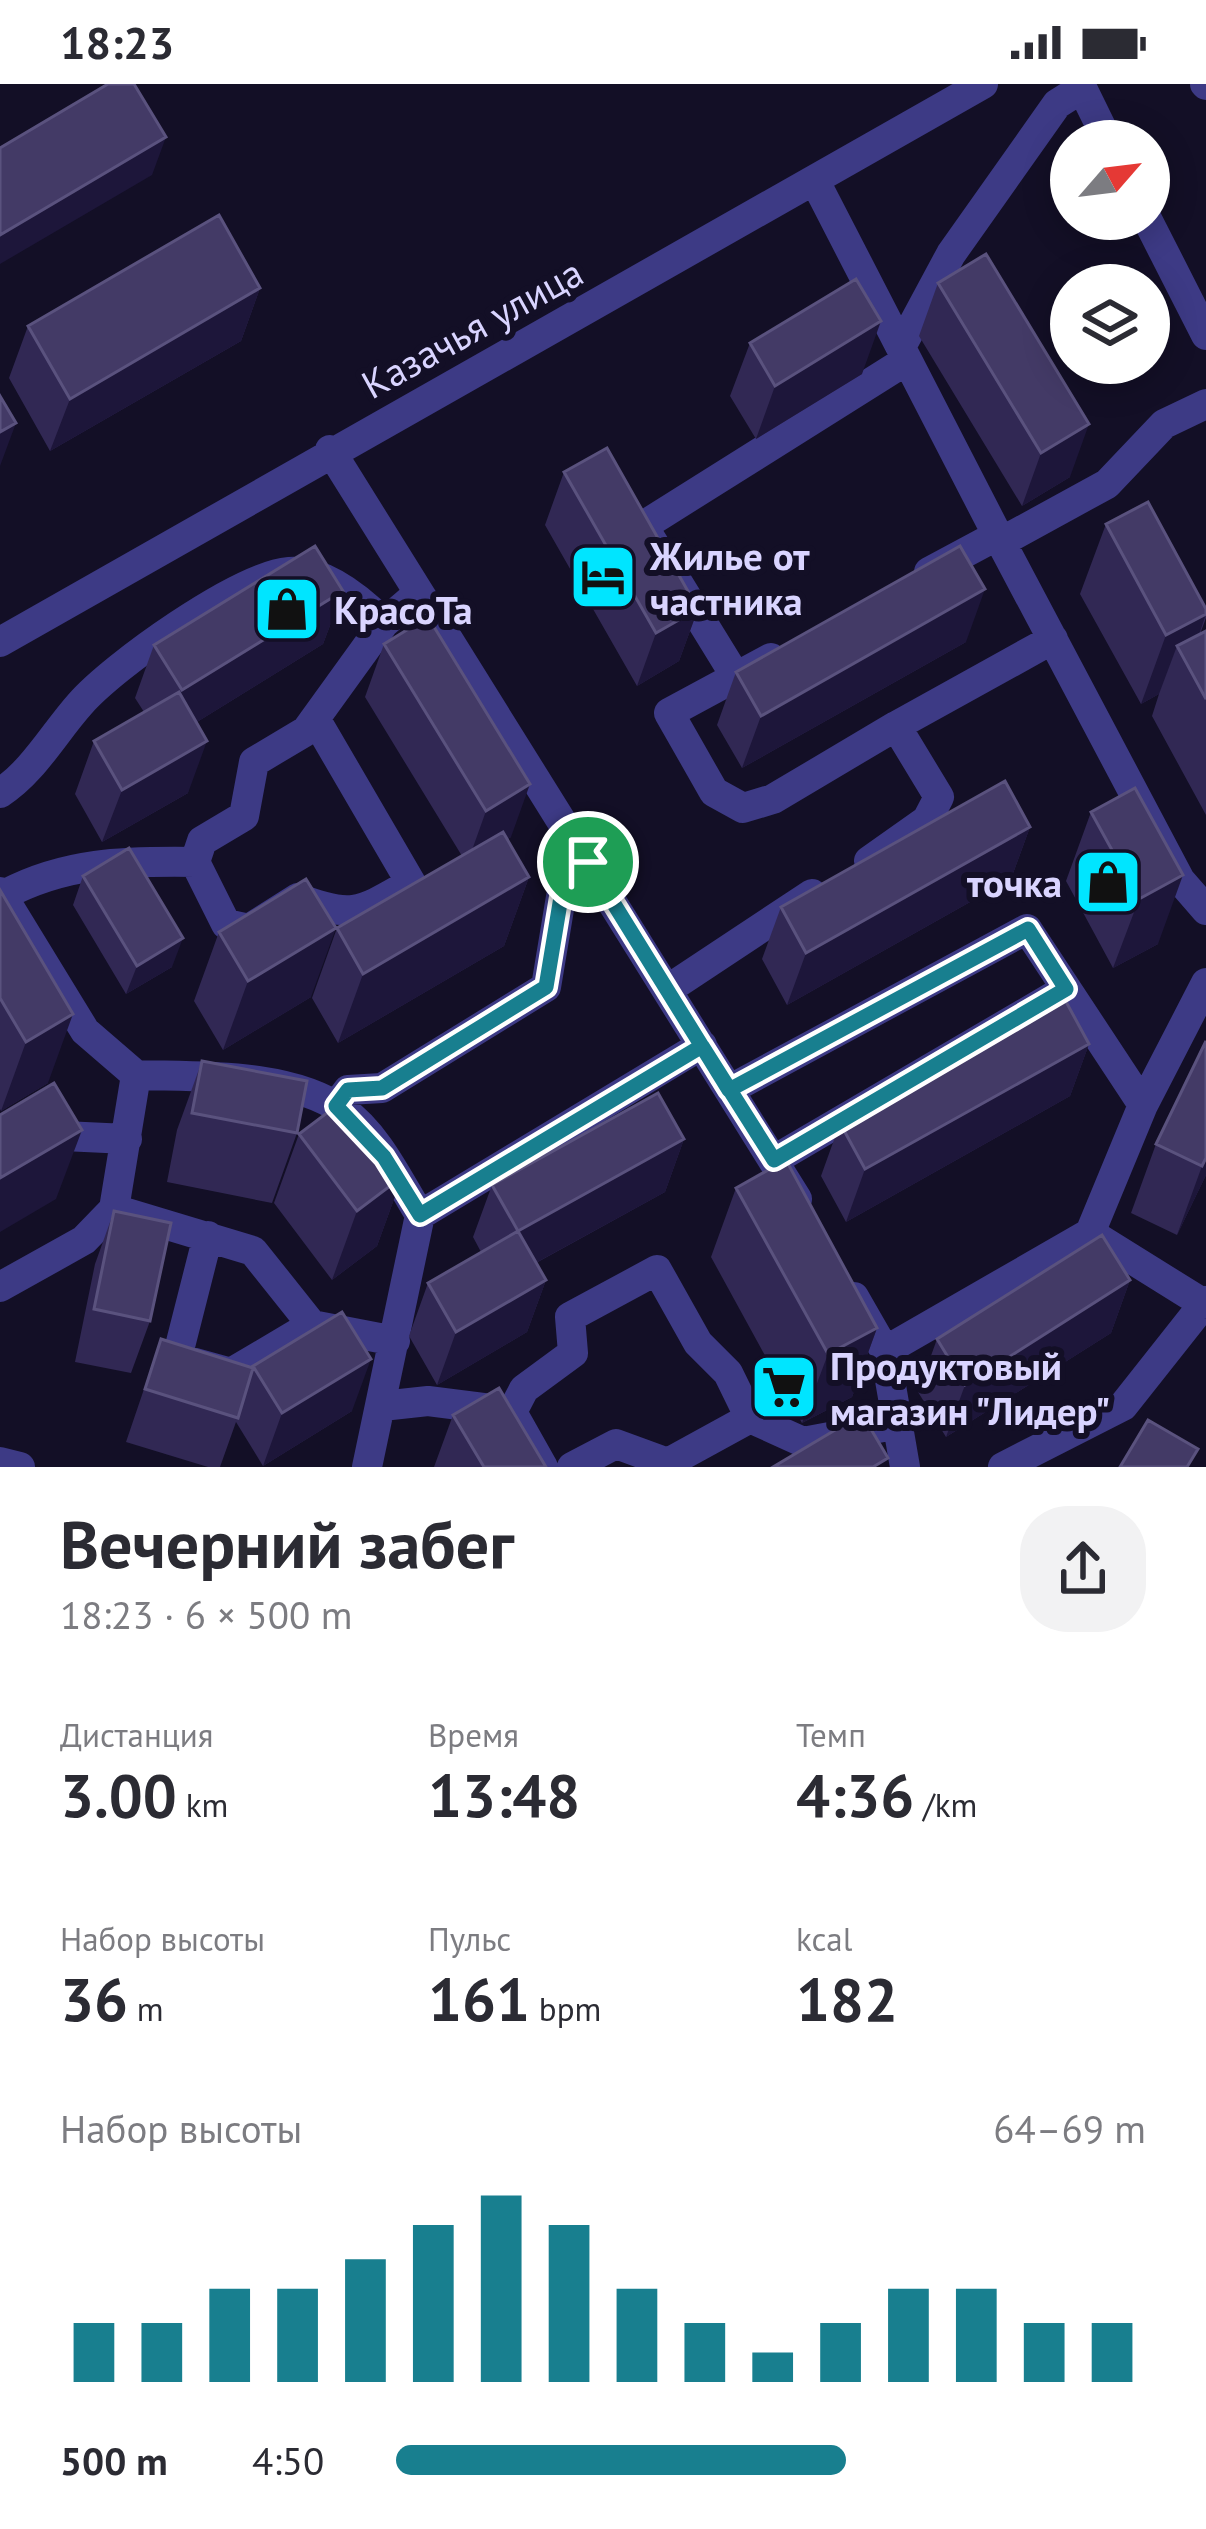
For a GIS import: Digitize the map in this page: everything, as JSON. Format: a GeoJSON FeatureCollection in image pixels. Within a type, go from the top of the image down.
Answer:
{"type":"FeatureCollection","features":[{"type":"Feature","properties":{"kind":"street","name":"Казачья улица"},"geometry":{"type":"LineString","coordinates":[[0,642],[330,450],[816,184],[983,84]]}},
{"type":"Feature","properties":{"kind":"street"},"geometry":{"type":"LineString","coordinates":[[736,676],[644,526],[904,354],[951,254],[1057,104],[1081,86],[1098,120]]}},
{"type":"Feature","properties":{"kind":"street"},"geometry":{"type":"LineString","coordinates":[[816,184],[1180,880],[1206,910]]}},
{"type":"Feature","properties":{"kind":"street"},"geometry":{"type":"LineString","coordinates":[[1158,240],[1206,335]]}},
{"type":"Feature","properties":{"kind":"street"},"geometry":{"type":"LineString","coordinates":[[897,590],[1000,538],[1114,494],[1164,424],[1206,404]]}},
{"type":"Feature","properties":{"kind":"street"},"geometry":{"type":"LineString","coordinates":[[330,450],[818,1234]]}},
{"type":"Feature","properties":{"kind":"street"},"geometry":{"type":"LineString","coordinates":[[0,793],[16,783],[82,701],[132,655],[217,602],[290,572],[350,590],[384,622]]}},
{"type":"Feature","properties":{"kind":"street"},"geometry":{"type":"LineString","coordinates":[[316,720],[411,883],[361,911],[336,913],[298,898],[249,929],[226,923],[194,862],[202,842],[244,816],[254,762],[316,720],[384,622],[419,593]]}},
{"type":"Feature","properties":{"kind":"street"},"geometry":{"type":"LineString","coordinates":[[797,644],[669,713],[714,792],[743,808],[773,799],[1053,639]]}},
{"type":"Feature","properties":{"kind":"street"},"geometry":{"type":"LineString","coordinates":[[667,990],[927,820],[939,797],[896,725]]}},
{"type":"Feature","properties":{"kind":"street"},"geometry":{"type":"LineString","coordinates":[[194,862],[116,860],[40,875],[1,894],[85,1031],[136,1075],[214,1077],[305,1092],[336,1106],[384,1157],[420,1215],[367,1467]]}},
{"type":"Feature","properties":{"kind":"street"},"geometry":{"type":"LineString","coordinates":[[336,1106],[348,1090],[382,1088],[546,987],[562,891],[588,862]]}},
{"type":"Feature","properties":{"kind":"street"},"geometry":{"type":"LineString","coordinates":[[729,1090],[1028,929],[1144,1106]]}},
{"type":"Feature","properties":{"kind":"street"},"geometry":{"type":"LineString","coordinates":[[884,1352],[1090,1233],[1144,1106],[1206,983]]}},
{"type":"Feature","properties":{"kind":"street"},"geometry":{"type":"LineString","coordinates":[[774,1160],[1066,989]]}},
{"type":"Feature","properties":{"kind":"street"},"geometry":{"type":"LineString","coordinates":[[420,1215],[702,1046]]}},
{"type":"Feature","properties":{"kind":"street"},"geometry":{"type":"LineString","coordinates":[[0,1287],[84,1240],[114,1209],[136,1075]]}},
{"type":"Feature","properties":{"kind":"street"},"geometry":{"type":"LineString","coordinates":[[0,1133],[127,1139]]}},
{"type":"Feature","properties":{"kind":"street"},"geometry":{"type":"LineString","coordinates":[[114,1209],[254,1251],[312,1325],[395,1341]]}},
{"type":"Feature","properties":{"kind":"street"},"geometry":{"type":"LineString","coordinates":[[1003,1467],[1123,1406],[1205,1303],[1090,1233]]}},
{"type":"Feature","properties":{"kind":"street"},"geometry":{"type":"LineString","coordinates":[[208,1236],[177,1358],[231,1373],[312,1325]]}},
{"type":"Feature","properties":{"kind":"street"},"geometry":{"type":"LineString","coordinates":[[512,1412],[524,1389],[573,1353],[570,1317],[658,1270],[698,1343],[728,1373],[750,1418],[803,1442],[899,1424]]}},
{"type":"Feature","properties":{"kind":"street"},"geometry":{"type":"LineString","coordinates":[[839,1272],[884,1352],[905,1467]]}},
{"type":"Feature","properties":{"kind":"street"},"geometry":{"type":"LineString","coordinates":[[382,1406],[428,1401],[512,1412]]}},
{"type":"Feature","properties":{"kind":"street"},"geometry":{"type":"LineString","coordinates":[[1123,1406],[1148,1432]]}},
{"type":"Feature","properties":{"kind":"street"},"geometry":{"type":"LineString","coordinates":[[512,1412],[543,1467]]}},
{"type":"Feature","properties":{"kind":"street"},"geometry":{"type":"LineString","coordinates":[[572,1467],[616,1444],[668,1463],[750,1418]]}},
{"type":"Feature","properties":{"kind":"street"},"geometry":{"type":"LineString","coordinates":[[1059,1467],[1080,1428]]}},
{"type":"Feature","properties":{"kind":"street"},"geometry":{"type":"LineString","coordinates":[[0,1462],[20,1467]]}},
{"type":"Feature","properties":{"kind":"building"},"geometry":{"type":"Polygon","coordinates":[[[108,84],[134,84],[166,137],[0,235],[0,148],[108,84]]]}},
{"type":"Feature","properties":{"kind":"building"},"geometry":{"type":"Polygon","coordinates":[[[219,215],[260,288],[70,399],[28,326],[219,215]]]}},
{"type":"Feature","properties":{"kind":"building"},"geometry":{"type":"Polygon","coordinates":[[[986,254],[1050,360],[1050,384],[1065,384],[1089,424],[1041,453],[938,283],[986,254]]]}},
{"type":"Feature","properties":{"kind":"building"},"geometry":{"type":"Polygon","coordinates":[[[856,279],[881,321],[775,386],[750,343],[856,279]]]}},
{"type":"Feature","properties":{"kind":"building"},"geometry":{"type":"Polygon","coordinates":[[[0,396],[16,423],[0,432],[0,396]]]}},
{"type":"Feature","properties":{"kind":"building"},"geometry":{"type":"Polygon","coordinates":[[[607,448],[698,609],[656,633],[564,472],[607,448]]]}},
{"type":"Feature","properties":{"kind":"building"},"geometry":{"type":"Polygon","coordinates":[[[1148,502],[1206,609],[1206,614],[1166,635],[1106,524],[1148,502]]]}},
{"type":"Feature","properties":{"kind":"building"},"geometry":{"type":"Polygon","coordinates":[[[315,546],[343,591],[182,690],[154,645],[315,546]]]}},
{"type":"Feature","properties":{"kind":"building"},"geometry":{"type":"Polygon","coordinates":[[[960,546],[985,589],[761,716],[736,672],[960,546]]]}},
{"type":"Feature","properties":{"kind":"building"},"geometry":{"type":"Polygon","coordinates":[[[428,617],[530,784],[486,811],[384,644],[428,617]]]}},
{"type":"Feature","properties":{"kind":"building"},"geometry":{"type":"Polygon","coordinates":[[[1206,631],[1206,699],[1177,646],[1206,631]]]}},
{"type":"Feature","properties":{"kind":"building"},"geometry":{"type":"Polygon","coordinates":[[[179,692],[207,741],[122,790],[94,741],[179,692]]]}},
{"type":"Feature","properties":{"kind":"building"},"geometry":{"type":"Polygon","coordinates":[[[1005,781],[1030,827],[806,953],[781,907],[1005,781]]]}},
{"type":"Feature","properties":{"kind":"building"},"geometry":{"type":"Polygon","coordinates":[[[1135,788],[1183,875],[1139,899],[1091,812],[1135,788]]]}},
{"type":"Feature","properties":{"kind":"building"},"geometry":{"type":"Polygon","coordinates":[[[503,832],[529,877],[363,974],[337,928],[503,832]]]}},
{"type":"Feature","properties":{"kind":"building"},"geometry":{"type":"Polygon","coordinates":[[[129,848],[183,938],[137,966],[83,876],[129,848]]]}},
{"type":"Feature","properties":{"kind":"building"},"geometry":{"type":"Polygon","coordinates":[[[306,879],[336,928],[248,981],[219,932],[306,879]]]}},
{"type":"Feature","properties":{"kind":"building"},"geometry":{"type":"Polygon","coordinates":[[[0,890],[73,1014],[26,1042],[0,998],[0,890]]]}},
{"type":"Feature","properties":{"kind":"building"},"geometry":{"type":"Polygon","coordinates":[[[1064,998],[1089,1044],[865,1169],[840,1123],[1064,998]]]}},
{"type":"Feature","properties":{"kind":"building"},"geometry":{"type":"Polygon","coordinates":[[[1206,1041],[1206,1158],[1202,1166],[1156,1144],[1206,1041]]]}},
{"type":"Feature","properties":{"kind":"building"},"geometry":{"type":"Polygon","coordinates":[[[202,1061],[307,1081],[297,1133],[192,1113],[202,1061]]]}},
{"type":"Feature","properties":{"kind":"building"},"geometry":{"type":"Polygon","coordinates":[[[54,1083],[82,1130],[0,1178],[0,1115],[54,1083]]]}},
{"type":"Feature","properties":{"kind":"building"},"geometry":{"type":"Polygon","coordinates":[[[658,1093],[684,1139],[518,1231],[492,1185],[658,1093]]]}},
{"type":"Feature","properties":{"kind":"building"},"geometry":{"type":"Polygon","coordinates":[[[344,1100],[402,1177],[357,1211],[299,1134],[344,1100]]]}},
{"type":"Feature","properties":{"kind":"building"},"geometry":{"type":"Polygon","coordinates":[[[786,1160],[877,1328],[828,1354],[736,1188],[786,1160]]]}},
{"type":"Feature","properties":{"kind":"building"},"geometry":{"type":"Polygon","coordinates":[[[114,1211],[171,1223],[150,1321],[94,1309],[114,1211]]]}},
{"type":"Feature","properties":{"kind":"building"},"geometry":{"type":"Polygon","coordinates":[[[518,1231],[546,1280],[456,1332],[428,1283],[518,1231]]]}},
{"type":"Feature","properties":{"kind":"building"},"geometry":{"type":"Polygon","coordinates":[[[1102,1235],[1130,1280],[965,1385],[937,1339],[1102,1235]]]}},
{"type":"Feature","properties":{"kind":"building"},"geometry":{"type":"Polygon","coordinates":[[[342,1312],[371,1359],[282,1413],[253,1366],[342,1312]]]}},
{"type":"Feature","properties":{"kind":"building"},"geometry":{"type":"Polygon","coordinates":[[[161,1339],[253,1368],[238,1418],[145,1389],[161,1339]]]}},
{"type":"Feature","properties":{"kind":"building"},"geometry":{"type":"Polygon","coordinates":[[[499,1388],[546,1467],[484,1467],[453,1415],[499,1388]]]}},
{"type":"Feature","properties":{"kind":"building"},"geometry":{"type":"Polygon","coordinates":[[[862,1414],[888,1458],[873,1467],[773,1467],[862,1414]]]}},
{"type":"Feature","properties":{"kind":"building"},"geometry":{"type":"Polygon","coordinates":[[[1148,1420],[1198,1449],[1187,1467],[1120,1467],[1148,1420]]]}},
{"type":"Feature","properties":{"kind":"place","name":"Жилье от частника"},"geometry":{"type":"Point","coordinates":[603,577]}},
{"type":"Feature","properties":{"kind":"place","name":"КрасоТа"},"geometry":{"type":"Point","coordinates":[287,609]}},
{"type":"Feature","properties":{"kind":"place","name":"точка"},"geometry":{"type":"Point","coordinates":[1108,882]}},
{"type":"Feature","properties":{"kind":"place","name":"Продуктовый магазин \"Лидер\""},"geometry":{"type":"Point","coordinates":[784,1387]}},
{"type":"Feature","properties":{"kind":"route"},"geometry":{"type":"LineString","coordinates":[[588,862],[562,891],[546,987],[382,1088],[348,1090],[336,1106],[384,1157],[420,1215],[702,1046],[729,1090],[774,1160],[1066,989],[1028,929],[729,1090],[702,1046],[588,862]]}}]}
